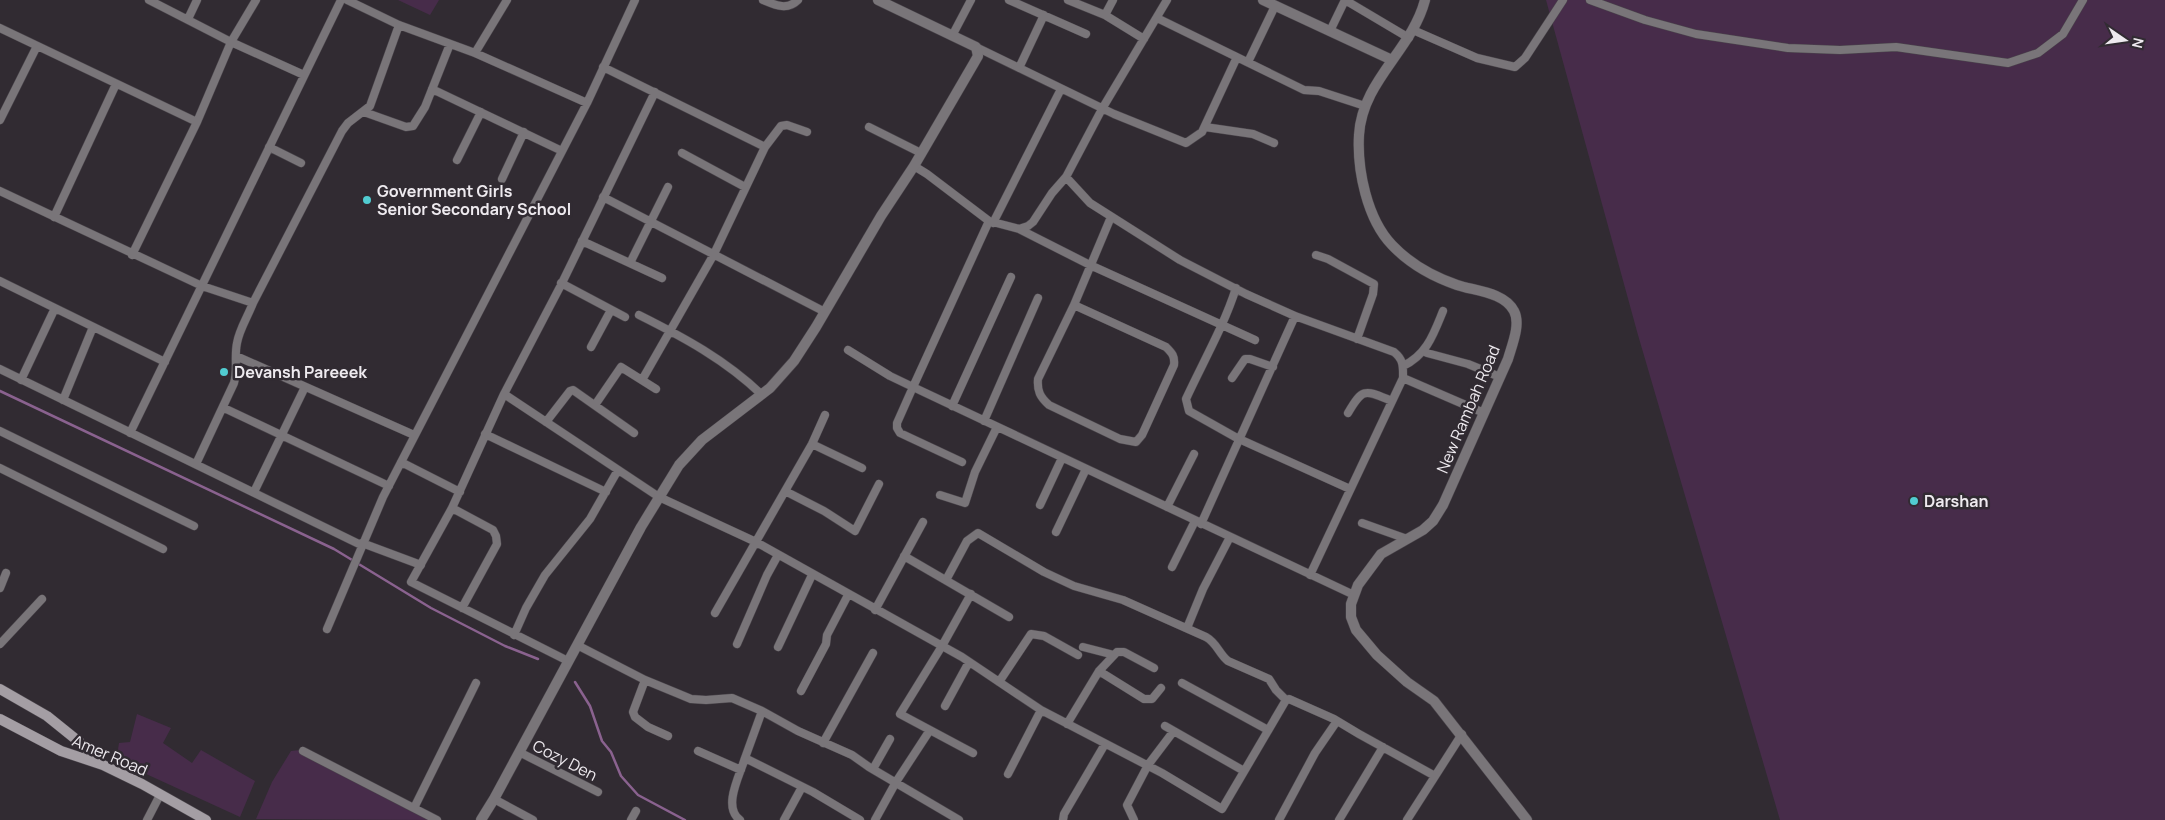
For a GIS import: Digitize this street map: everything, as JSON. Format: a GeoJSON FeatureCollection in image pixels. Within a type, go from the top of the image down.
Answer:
{"type":"FeatureCollection","features":[{"type":"Feature","properties":{"kind":"main road"},"geometry":{"type":"LineString","coordinates":[[0,689],[47,716],[103,765]]}},
{"type":"Feature","properties":{"kind":"main road","name":"Amer Road"},"geometry":{"type":"LineString","coordinates":[[0,719],[61,751],[103,765],[206,820]]}},
{"type":"Feature","properties":{"kind":"street"},"geometry":{"type":"LineString","coordinates":[[149,0],[188,18],[231,42],[304,75]]}},
{"type":"Feature","properties":{"kind":"street"},"geometry":{"type":"LineString","coordinates":[[188,18],[197,0]]}},
{"type":"Feature","properties":{"kind":"street"},"geometry":{"type":"LineString","coordinates":[[132,255],[197,122],[231,42],[256,0]]}},
{"type":"Feature","properties":{"kind":"street"},"geometry":{"type":"LineString","coordinates":[[130,433],[341,0]]}},
{"type":"Feature","properties":{"kind":"street"},"geometry":{"type":"LineString","coordinates":[[347,0],[399,25],[475,53],[587,103]]}},
{"type":"Feature","properties":{"kind":"street"},"geometry":{"type":"LineString","coordinates":[[475,53],[507,0]]}},
{"type":"Feature","properties":{"kind":"street"},"geometry":{"type":"LineString","coordinates":[[327,629],[389,486],[587,103],[635,0]]}},
{"type":"Feature","properties":{"kind":"street"},"geometry":{"type":"LineString","coordinates":[[763,0],[780,8],[798,0]]}},
{"type":"Feature","properties":{"kind":"street"},"geometry":{"type":"LineString","coordinates":[[952,36],[971,0]]}},
{"type":"Feature","properties":{"kind":"street"},"geometry":{"type":"LineString","coordinates":[[1009,0],[1086,34]]}},
{"type":"Feature","properties":{"kind":"street"},"geometry":{"type":"LineString","coordinates":[[1068,0],[1105,15],[1144,39]]}},
{"type":"Feature","properties":{"kind":"street"},"geometry":{"type":"LineString","coordinates":[[1105,15],[1113,0]]}},
{"type":"Feature","properties":{"kind":"street"},"geometry":{"type":"LineString","coordinates":[[1019,229],[1033,222],[1052,193],[1066,177],[1102,109],[1167,0]]}},
{"type":"Feature","properties":{"kind":"street"},"geometry":{"type":"LineString","coordinates":[[1263,0],[1392,60]]}},
{"type":"Feature","properties":{"kind":"street"},"geometry":{"type":"LineString","coordinates":[[1330,31],[1345,0],[1411,34],[1477,58],[1515,67],[1525,58],[1563,0]]}},
{"type":"Feature","properties":{"kind":"street","name":"New Rambah Road"},"geometry":{"type":"LineString","coordinates":[[1425,0],[1411,34],[1370,94],[1362,113],[1359,135],[1359,165],[1370,207],[1392,245],[1416,264],[1435,276],[1504,300],[1513,309],[1516,318],[1514,336],[1508,359],[1443,505],[1433,521],[1423,530],[1381,554],[1358,585],[1351,604],[1351,617],[1356,630],[1377,654],[1407,682],[1434,701],[1462,734],[1527,820]]}},
{"type":"Feature","properties":{"kind":"street"},"geometry":{"type":"LineString","coordinates":[[1590,0],[1645,20],[1696,34],[1788,48],[1840,50],[1896,47],[2008,63],[2038,54],[2063,34],[2083,0]]}},
{"type":"Feature","properties":{"kind":"street"},"geometry":{"type":"LineString","coordinates":[[881,1],[1102,109],[1186,143],[1194,140],[1205,127],[1237,57]]}},
{"type":"Feature","properties":{"kind":"street"},"geometry":{"type":"LineString","coordinates":[[1248,62],[1275,6]]}},
{"type":"Feature","properties":{"kind":"street"},"geometry":{"type":"LineString","coordinates":[[1019,68],[1044,15]]}},
{"type":"Feature","properties":{"kind":"street"},"geometry":{"type":"LineString","coordinates":[[1157,18],[1304,90],[1319,91],[1365,106]]}},
{"type":"Feature","properties":{"kind":"street"},"geometry":{"type":"LineString","coordinates":[[196,464],[224,408],[238,372],[237,341],[253,303],[342,131],[348,123],[370,106],[399,25]]}},
{"type":"Feature","properties":{"kind":"street"},"geometry":{"type":"LineString","coordinates":[[0,28],[197,122]]}},
{"type":"Feature","properties":{"kind":"street"},"geometry":{"type":"LineString","coordinates":[[364,112],[406,127],[413,126],[425,107],[450,44]]}},
{"type":"Feature","properties":{"kind":"street"},"geometry":{"type":"LineString","coordinates":[[0,120],[37,46]]}},
{"type":"Feature","properties":{"kind":"street"},"geometry":{"type":"LineString","coordinates":[[480,820],[494,799],[659,496],[678,465],[702,440],[762,394],[794,361],[825,312],[880,216],[914,166],[974,63],[978,56],[976,47]]}},
{"type":"Feature","properties":{"kind":"street"},"geometry":{"type":"LineString","coordinates":[[603,67],[765,146]]}},
{"type":"Feature","properties":{"kind":"street"},"geometry":{"type":"LineString","coordinates":[[54,217],[116,84]]}},
{"type":"Feature","properties":{"kind":"street"},"geometry":{"type":"LineString","coordinates":[[432,89],[562,150]]}},
{"type":"Feature","properties":{"kind":"street"},"geometry":{"type":"LineString","coordinates":[[962,462],[900,433],[897,423],[912,387],[991,222],[1062,89]]}},
{"type":"Feature","properties":{"kind":"street"},"geometry":{"type":"LineString","coordinates":[[567,664],[411,582],[460,492],[504,394],[655,92]]}},
{"type":"Feature","properties":{"kind":"street"},"geometry":{"type":"LineString","coordinates":[[457,160],[481,112]]}},
{"type":"Feature","properties":{"kind":"street"},"geometry":{"type":"LineString","coordinates":[[642,380],[714,254],[765,146],[781,126],[787,125],[807,132]]}},
{"type":"Feature","properties":{"kind":"street"},"geometry":{"type":"LineString","coordinates":[[869,127],[921,153]]}},
{"type":"Feature","properties":{"kind":"street"},"geometry":{"type":"LineString","coordinates":[[1205,127],[1253,134],[1274,143]]}},
{"type":"Feature","properties":{"kind":"street"},"geometry":{"type":"LineString","coordinates":[[502,179],[524,132]]}},
{"type":"Feature","properties":{"kind":"street"},"geometry":{"type":"LineString","coordinates":[[269,148],[301,163]]}},
{"type":"Feature","properties":{"kind":"street"},"geometry":{"type":"LineString","coordinates":[[682,153],[745,187]]}},
{"type":"Feature","properties":{"kind":"street"},"geometry":{"type":"LineString","coordinates":[[914,166],[991,222],[1019,229],[1090,265],[1255,340]]}},
{"type":"Feature","properties":{"kind":"street"},"geometry":{"type":"LineString","coordinates":[[1066,177],[1090,204],[1180,260],[1295,316],[1394,352],[1400,357],[1404,366],[1403,378],[1310,575]]}},
{"type":"Feature","properties":{"kind":"street"},"geometry":{"type":"LineString","coordinates":[[630,263],[668,187]]}},
{"type":"Feature","properties":{"kind":"street"},"geometry":{"type":"LineString","coordinates":[[0,191],[132,255],[202,286],[253,303]]}},
{"type":"Feature","properties":{"kind":"street"},"geometry":{"type":"LineString","coordinates":[[603,197],[825,312]]}},
{"type":"Feature","properties":{"kind":"street"},"geometry":{"type":"LineString","coordinates":[[1074,305],[1166,347],[1172,353],[1174,364],[1142,435],[1136,442],[1120,439],[1049,405],[1037,389],[1038,379],[1074,305],[1111,217]]}},
{"type":"Feature","properties":{"kind":"street"},"geometry":{"type":"LineString","coordinates":[[582,240],[662,278]]}},
{"type":"Feature","properties":{"kind":"street"},"geometry":{"type":"LineString","coordinates":[[1316,255],[1328,259],[1374,284],[1373,294],[1357,339]]}},
{"type":"Feature","properties":{"kind":"street"},"geometry":{"type":"LineString","coordinates":[[952,406],[1011,277]]}},
{"type":"Feature","properties":{"kind":"street"},"geometry":{"type":"LineString","coordinates":[[0,281],[165,362]]}},
{"type":"Feature","properties":{"kind":"street"},"geometry":{"type":"LineString","coordinates":[[561,283],[624,317]]}},
{"type":"Feature","properties":{"kind":"street"},"geometry":{"type":"LineString","coordinates":[[1236,288],[1227,316],[1186,399],[1189,411],[1239,439],[1350,489]]}},
{"type":"Feature","properties":{"kind":"street"},"geometry":{"type":"LineString","coordinates":[[984,421],[1038,298]]}},
{"type":"Feature","properties":{"kind":"street"},"geometry":{"type":"LineString","coordinates":[[21,380],[54,308]]}},
{"type":"Feature","properties":{"kind":"street"},"geometry":{"type":"LineString","coordinates":[[591,347],[611,310]]}},
{"type":"Feature","properties":{"kind":"street"},"geometry":{"type":"LineString","coordinates":[[1404,366],[1414,360],[1429,344],[1443,310]]}},
{"type":"Feature","properties":{"kind":"street"},"geometry":{"type":"LineString","coordinates":[[639,315],[716,357],[742,375],[762,394]]}},
{"type":"Feature","properties":{"kind":"street"},"geometry":{"type":"LineString","coordinates":[[1172,567],[1198,522],[1239,439],[1295,316]]}},
{"type":"Feature","properties":{"kind":"street"},"geometry":{"type":"LineString","coordinates":[[63,400],[93,326]]}},
{"type":"Feature","properties":{"kind":"street"},"geometry":{"type":"LineString","coordinates":[[848,350],[912,387],[1354,595]]}},
{"type":"Feature","properties":{"kind":"street"},"geometry":{"type":"LineString","coordinates":[[1427,353],[1468,364],[1500,377]]}},
{"type":"Feature","properties":{"kind":"street"},"geometry":{"type":"LineString","coordinates":[[236,356],[414,435]]}},
{"type":"Feature","properties":{"kind":"street"},"geometry":{"type":"LineString","coordinates":[[1232,378],[1245,359],[1273,367]]}},
{"type":"Feature","properties":{"kind":"street"},"geometry":{"type":"LineString","coordinates":[[595,406],[619,368],[623,367],[656,389]]}},
{"type":"Feature","properties":{"kind":"street"},"geometry":{"type":"LineString","coordinates":[[0,369],[254,492],[361,547],[421,565]]}},
{"type":"Feature","properties":{"kind":"street"},"geometry":{"type":"LineString","coordinates":[[1403,378],[1484,413]]}},
{"type":"Feature","properties":{"kind":"street"},"geometry":{"type":"LineString","coordinates":[[254,492],[305,387]]}},
{"type":"Feature","properties":{"kind":"street"},"geometry":{"type":"LineString","coordinates":[[546,422],[571,390],[634,433]]}},
{"type":"Feature","properties":{"kind":"street"},"geometry":{"type":"LineString","coordinates":[[1348,413],[1358,396],[1363,392],[1368,391],[1392,401]]}},
{"type":"Feature","properties":{"kind":"street"},"geometry":{"type":"LineString","coordinates":[[504,394],[659,496],[756,542],[942,646],[1041,710],[1148,766],[1222,809],[1286,700]]}},
{"type":"Feature","properties":{"kind":"street"},"geometry":{"type":"LineString","coordinates":[[224,408],[389,486]]}},
{"type":"Feature","properties":{"kind":"street"},"geometry":{"type":"LineString","coordinates":[[715,613],[812,444],[825,415]]}},
{"type":"Feature","properties":{"kind":"street"},"geometry":{"type":"LineString","coordinates":[[940,496],[965,503],[975,472],[996,427]]}},
{"type":"Feature","properties":{"kind":"street"},"geometry":{"type":"LineString","coordinates":[[0,431],[194,526]]}},
{"type":"Feature","properties":{"kind":"street"},"geometry":{"type":"LineString","coordinates":[[485,434],[606,492]]}},
{"type":"Feature","properties":{"kind":"street"},"geometry":{"type":"LineString","coordinates":[[812,444],[862,468]]}},
{"type":"Feature","properties":{"kind":"street"},"geometry":{"type":"LineString","coordinates":[[1167,507],[1194,454]]}},
{"type":"Feature","properties":{"kind":"street"},"geometry":{"type":"LineString","coordinates":[[1040,505],[1062,458]]}},
{"type":"Feature","properties":{"kind":"street"},"geometry":{"type":"LineString","coordinates":[[401,462],[460,492]]}},
{"type":"Feature","properties":{"kind":"street"},"geometry":{"type":"LineString","coordinates":[[0,468],[163,550]]}},
{"type":"Feature","properties":{"kind":"street"},"geometry":{"type":"LineString","coordinates":[[1056,532],[1086,469]]}},
{"type":"Feature","properties":{"kind":"street"},"geometry":{"type":"LineString","coordinates":[[514,635],[526,608],[546,576],[590,519],[618,470]]}},
{"type":"Feature","properties":{"kind":"street"},"geometry":{"type":"LineString","coordinates":[[785,491],[855,531],[879,484]]}},
{"type":"Feature","properties":{"kind":"street"},"geometry":{"type":"LineString","coordinates":[[452,508],[493,530],[496,536],[496,544],[462,608]]}},
{"type":"Feature","properties":{"kind":"street"},"geometry":{"type":"LineString","coordinates":[[875,610],[923,522]]}},
{"type":"Feature","properties":{"kind":"street"},"geometry":{"type":"LineString","coordinates":[[1362,522],[1407,539]]}},
{"type":"Feature","properties":{"kind":"street"},"geometry":{"type":"LineString","coordinates":[[946,580],[967,541],[978,534],[1044,572],[1074,586],[1123,600],[1213,641],[1228,661],[1269,679],[1286,700],[1293,700],[1337,721],[1435,776]]}},
{"type":"Feature","properties":{"kind":"street"},"geometry":{"type":"LineString","coordinates":[[1186,628],[1203,589],[1230,537]]}},
{"type":"Feature","properties":{"kind":"street"},"geometry":{"type":"LineString","coordinates":[[737,644],[778,555]]}},
{"type":"Feature","properties":{"kind":"street"},"geometry":{"type":"LineString","coordinates":[[904,556],[930,573],[946,580],[1009,617]]}},
{"type":"Feature","properties":{"kind":"street"},"geometry":{"type":"LineString","coordinates":[[0,588],[6,573]]}},
{"type":"Feature","properties":{"kind":"street"},"geometry":{"type":"LineString","coordinates":[[778,647],[812,575]]}},
{"type":"Feature","properties":{"kind":"street"},"geometry":{"type":"LineString","coordinates":[[801,691],[826,644],[827,635],[848,594]]}},
{"type":"Feature","properties":{"kind":"street"},"geometry":{"type":"LineString","coordinates":[[971,594],[942,646],[900,714],[973,753]]}},
{"type":"Feature","properties":{"kind":"street"},"geometry":{"type":"LineString","coordinates":[[0,644],[42,599]]}},
{"type":"Feature","properties":{"kind":"street"},"geometry":{"type":"LineString","coordinates":[[999,682],[1031,634],[1044,636],[1078,655]]}},
{"type":"Feature","properties":{"kind":"street"},"geometry":{"type":"LineString","coordinates":[[577,645],[645,680],[692,699],[732,698],[762,711],[823,743],[852,755],[959,820]]}},
{"type":"Feature","properties":{"kind":"street"},"geometry":{"type":"LineString","coordinates":[[1083,647],[1114,655]]}},
{"type":"Feature","properties":{"kind":"street"},"geometry":{"type":"LineString","coordinates":[[1067,724],[1099,671],[1120,651],[1154,668]]}},
{"type":"Feature","properties":{"kind":"street"},"geometry":{"type":"LineString","coordinates":[[823,743],[873,653]]}},
{"type":"Feature","properties":{"kind":"street"},"geometry":{"type":"LineString","coordinates":[[945,706],[969,662]]}},
{"type":"Feature","properties":{"kind":"street"},"geometry":{"type":"LineString","coordinates":[[1099,671],[1144,699],[1152,699],[1161,688]]}},
{"type":"Feature","properties":{"kind":"street"},"geometry":{"type":"LineString","coordinates":[[645,680],[633,712],[634,717],[648,727],[668,736]]}},
{"type":"Feature","properties":{"kind":"street"},"geometry":{"type":"LineString","coordinates":[[414,808],[476,683]]}},
{"type":"Feature","properties":{"kind":"street"},"geometry":{"type":"LineString","coordinates":[[1182,683],[1268,730]]}},
{"type":"Feature","properties":{"kind":"street"},"geometry":{"type":"LineString","coordinates":[[1008,774],[1041,710]]}},
{"type":"Feature","properties":{"kind":"street"},"geometry":{"type":"LineString","coordinates":[[740,820],[733,815],[731,805],[762,711]]}},
{"type":"Feature","properties":{"kind":"street"},"geometry":{"type":"LineString","coordinates":[[1279,820],[1315,753],[1337,721]]}},
{"type":"Feature","properties":{"kind":"street"},"geometry":{"type":"LineString","coordinates":[[1165,726],[1244,771]]}},
{"type":"Feature","properties":{"kind":"street"},"geometry":{"type":"LineString","coordinates":[[875,820],[896,782],[930,730]]}},
{"type":"Feature","properties":{"kind":"street"},"geometry":{"type":"LineString","coordinates":[[1134,820],[1127,805],[1148,766],[1174,732]]}},
{"type":"Feature","properties":{"kind":"street"},"geometry":{"type":"LineString","coordinates":[[1407,820],[1462,734]]}},
{"type":"Feature","properties":{"kind":"street"},"geometry":{"type":"LineString","coordinates":[[873,769],[890,739]]}},
{"type":"Feature","properties":{"kind":"street"},"geometry":{"type":"LineString","coordinates":[[1064,820],[1064,814],[1105,744]]}},
{"type":"Feature","properties":{"kind":"street"},"geometry":{"type":"LineString","coordinates":[[1339,820],[1383,747]]}},
{"type":"Feature","properties":{"kind":"street"},"geometry":{"type":"LineString","coordinates":[[303,751],[437,820]]}},
{"type":"Feature","properties":{"kind":"street"},"geometry":{"type":"LineString","coordinates":[[698,751],[741,770]]}},
{"type":"Feature","properties":{"kind":"street","name":"Cozy Den"},"geometry":{"type":"LineString","coordinates":[[519,752],[598,792]]}},
{"type":"Feature","properties":{"kind":"street"},"geometry":{"type":"LineString","coordinates":[[745,758],[802,787],[860,820]]}},
{"type":"Feature","properties":{"kind":"street"},"geometry":{"type":"LineString","coordinates":[[784,820],[802,787]]}},
{"type":"Feature","properties":{"kind":"street"},"geometry":{"type":"LineString","coordinates":[[148,820],[160,795]]}},
{"type":"Feature","properties":{"kind":"street"},"geometry":{"type":"LineString","coordinates":[[494,799],[533,820]]}},
{"type":"Feature","properties":{"kind":"street"},"geometry":{"type":"LineString","coordinates":[[631,820],[636,811]]}},
{"type":"Feature","properties":{"kind":"shaded area"},"geometry":{"type":"Polygon","coordinates":[[[398,0],[439,0],[430,15],[398,0]]]}},
{"type":"Feature","properties":{"kind":"shaded area"},"geometry":{"type":"Polygon","coordinates":[[[1546,0],[2165,0],[2165,820],[1780,820],[1638,335],[1546,0]]]}},
{"type":"Feature","properties":{"kind":"shaded area"},"geometry":{"type":"Polygon","coordinates":[[[137,714],[171,728],[163,743],[192,763],[201,750],[255,781],[240,817],[144,773],[117,756],[119,743],[130,742],[137,714]]]}},
{"type":"Feature","properties":{"kind":"shaded area"},"geometry":{"type":"Polygon","coordinates":[[[300,750],[431,820],[256,819],[272,782],[291,751],[300,750]]]}},
{"type":"Feature","properties":{"kind":"waterway"},"geometry":{"type":"LineString","coordinates":[[0,391],[334,549],[431,608],[505,646],[538,659]]}},
{"type":"Feature","properties":{"kind":"waterway"},"geometry":{"type":"LineString","coordinates":[[575,682],[590,706],[602,741],[611,752],[621,776],[638,795],[685,820]]}},
{"type":"Feature","properties":{"kind":"place","name":"Government Girls Senior Secondary School"},"geometry":{"type":"Point","coordinates":[367,200]}},
{"type":"Feature","properties":{"kind":"place","name":"Devansh Pareeek"},"geometry":{"type":"Point","coordinates":[224,372]}},
{"type":"Feature","properties":{"kind":"place","name":"Darshan"},"geometry":{"type":"Point","coordinates":[1914,501]}}]}
